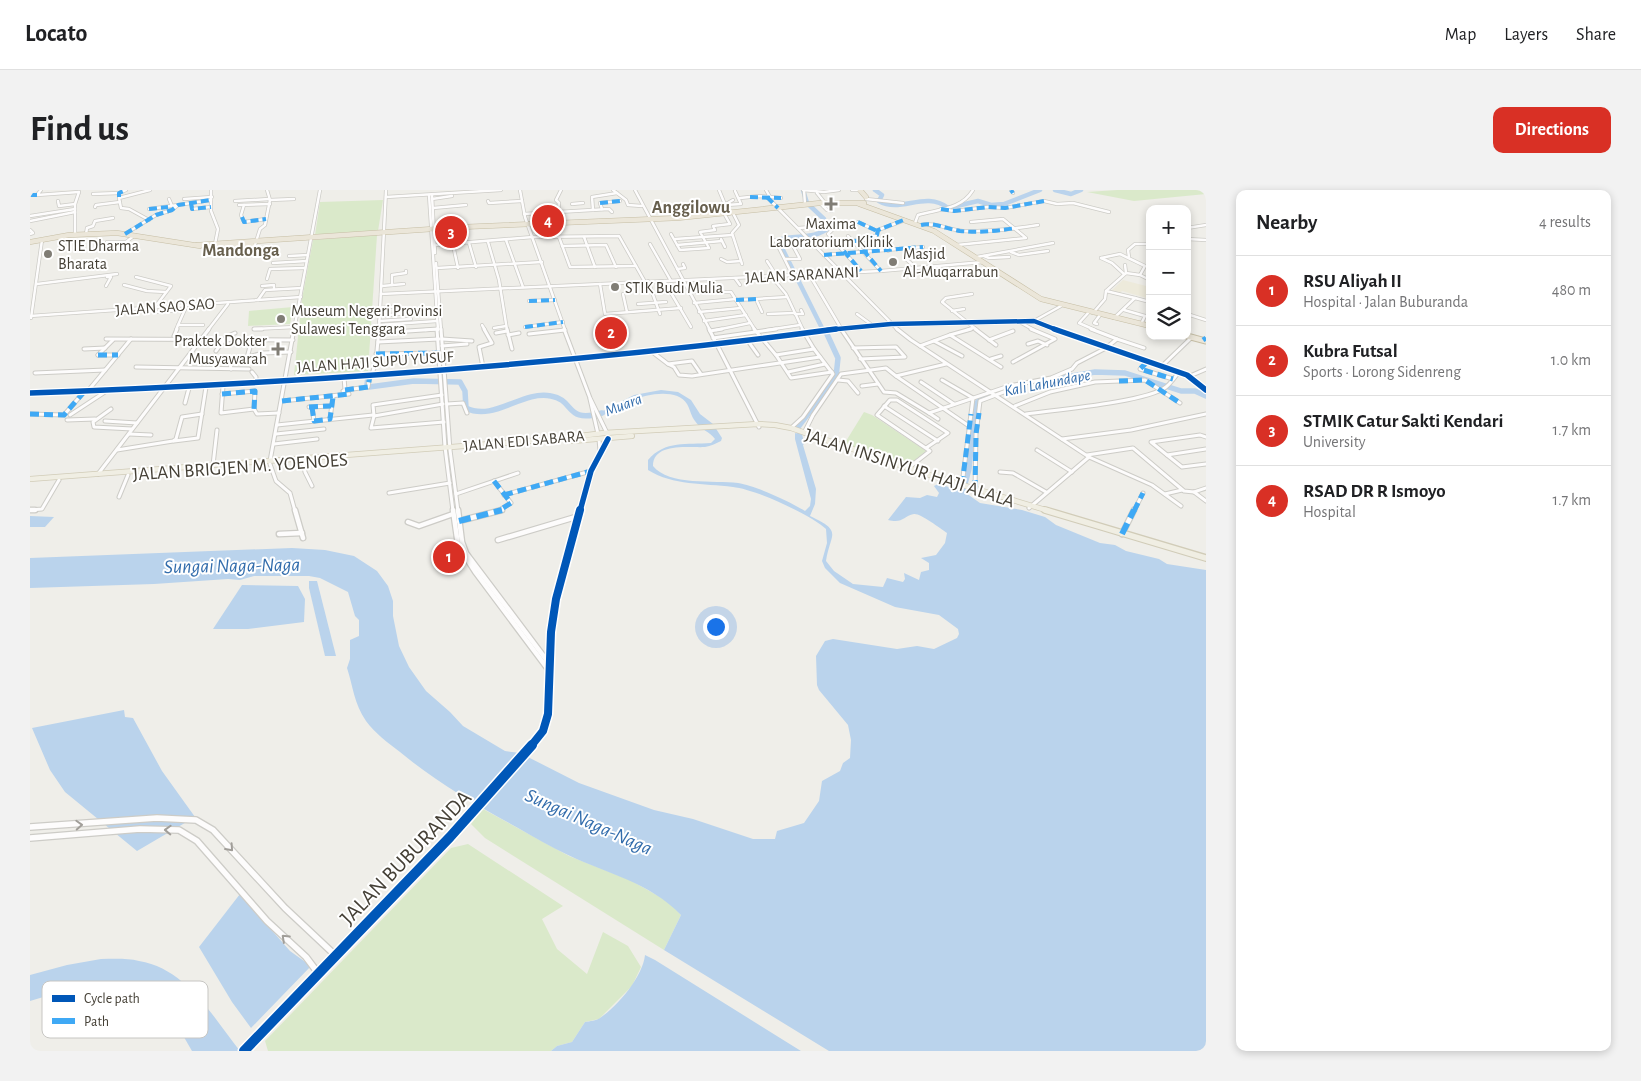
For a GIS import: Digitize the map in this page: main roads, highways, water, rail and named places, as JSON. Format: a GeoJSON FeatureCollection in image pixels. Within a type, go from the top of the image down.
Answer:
{"type":"FeatureCollection","features":[{"type":"Feature","properties":{"kind":"highway"},"geometry":{"type":"LineString","coordinates":[[860,190],[865,200],[875,209]]}},
{"type":"Feature","properties":{"kind":"highway"},"geometry":{"type":"LineString","coordinates":[[204,245],[221,248],[319,237],[650,220],[865,200]]}},
{"type":"Feature","properties":{"kind":"highway"},"geometry":{"type":"LineString","coordinates":[[857,202],[918,224],[957,245],[1032,294],[1061,306],[1146,325]]}},
{"type":"Feature","properties":{"kind":"highway"},"geometry":{"type":"LineString","coordinates":[[35,240],[75,234],[109,232],[197,245],[255,243]]}},
{"type":"Feature","properties":{"kind":"highway"},"geometry":{"type":"LineString","coordinates":[[1191,336],[1205,340]]}},
{"type":"Feature","properties":{"kind":"main road","name":"JALAN INSINYUR HAJI ALALA"},"geometry":{"type":"LineString","coordinates":[[596,437],[608,439],[759,425],[792,430],[907,469],[1206,560]]}},
{"type":"Feature","properties":{"kind":"main road","name":"JALAN INSINYUR HAJI ALALA"},"geometry":{"type":"LineString","coordinates":[[596,437],[607,432],[698,430]]}},
{"type":"Feature","properties":{"kind":"main road"},"geometry":{"type":"LineString","coordinates":[[607,432],[608,439]]}},
{"type":"Feature","properties":{"kind":"main road","name":"JALAN INSINYUR HAJI ALALA"},"geometry":{"type":"LineString","coordinates":[[804,434],[870,460],[962,486]]}},
{"type":"Feature","properties":{"kind":"main road","name":"JALAN EDI SABARA"},"geometry":{"type":"LineString","coordinates":[[448,448],[596,437]]}},
{"type":"Feature","properties":{"kind":"main road","name":"JALAN BRIGJEN M. YOENOES"},"geometry":{"type":"LineString","coordinates":[[30,481],[128,475],[213,465],[303,461],[448,448]]}},
{"type":"Feature","properties":{"kind":"main road","name":"JALAN BRIGJEN M. YOENOES"},"geometry":{"type":"LineString","coordinates":[[30,481],[98,474],[448,448]]}},
{"type":"Feature","properties":{"kind":"main road","name":"JALAN INSINYUR HAJI ALALA"},"geometry":{"type":"LineString","coordinates":[[1030,507],[1206,560]]}},
{"type":"Feature","properties":{"kind":"water","name":"Sungai Naga-Naga"},"geometry":{"type":"Polygon","coordinates":[[[661,390],[678,392],[691,400],[700,414],[713,424],[722,438],[721,441],[707,447],[673,448],[659,453],[655,458],[653,466],[670,477],[692,481],[738,483],[754,487],[805,511],[810,506],[811,499],[795,439],[795,433],[800,435],[816,489],[815,504],[810,516],[821,521],[831,530],[832,534],[826,561],[834,571],[853,584],[883,587],[887,578],[903,582],[905,579],[904,573],[919,580],[921,572],[929,570],[929,563],[921,558],[936,555],[945,543],[947,533],[917,514],[897,521],[888,520],[906,497],[920,498],[927,495],[937,497],[939,493],[934,486],[938,484],[963,491],[980,503],[1022,510],[1045,517],[1056,525],[1100,543],[1115,545],[1126,551],[1159,559],[1167,564],[1206,570],[1206,1051],[829,1051],[664,950],[681,915],[655,894],[562,852],[487,811],[428,773],[378,734],[362,715],[354,695],[347,668],[350,659],[350,640],[359,636],[359,620],[355,616],[348,592],[320,578],[309,576],[254,576],[240,580],[30,588],[30,558],[292,548],[325,550],[354,556],[377,571],[388,586],[393,601],[393,616],[399,646],[409,667],[426,691],[463,726],[505,751],[520,753],[579,783],[654,810],[693,819],[753,839],[775,839],[777,831],[804,823],[819,801],[822,781],[840,771],[843,763],[850,758],[851,740],[848,725],[817,685],[816,656],[825,641],[833,639],[897,649],[917,646],[934,649],[957,638],[959,634],[958,629],[939,615],[895,607],[840,583],[825,568],[822,561],[827,543],[826,529],[796,510],[755,492],[733,487],[668,479],[648,470],[648,460],[662,449],[677,445],[711,443],[715,439],[697,424],[683,399],[669,394],[653,394],[639,398],[613,412],[599,415],[599,413],[634,395],[661,390]]]}},
{"type":"Feature","properties":{"kind":"water"},"geometry":{"type":"Polygon","coordinates":[[[30,516],[54,517],[45,527],[30,527],[30,516]]]}},
{"type":"Feature","properties":{"kind":"water"},"geometry":{"type":"Polygon","coordinates":[[[309,581],[317,581],[336,656],[325,656],[309,581]]]}},
{"type":"Feature","properties":{"kind":"water"},"geometry":{"type":"Polygon","coordinates":[[[242,585],[298,586],[305,599],[304,622],[248,629],[213,629],[242,585]]]}},
{"type":"Feature","properties":{"kind":"water"},"geometry":{"type":"Polygon","coordinates":[[[124,710],[125,717],[133,718],[162,771],[195,817],[137,851],[65,792],[50,770],[32,728],[124,710]]]}},
{"type":"Feature","properties":{"kind":"water"},"geometry":{"type":"Polygon","coordinates":[[[240,894],[290,951],[311,966],[251,1028],[232,1002],[199,947],[240,894]]]}},
{"type":"Feature","properties":{"kind":"water"},"geometry":{"type":"Polygon","coordinates":[[[645,955],[801,1051],[551,1051],[557,1046],[572,1042],[585,1022],[598,1019],[622,998],[640,972],[645,955]]]}},
{"type":"Feature","properties":{"kind":"water"},"geometry":{"type":"Polygon","coordinates":[[[101,959],[125,959],[156,966],[181,981],[42,981],[42,997],[30,1001],[30,975],[67,965],[101,959]]]}},
{"type":"Feature","properties":{"kind":"water"},"geometry":{"type":"Polygon","coordinates":[[[208,1009],[240,1051],[192,1051],[184,1038],[208,1038],[208,1009]]]}},
{"type":"Feature","properties":{"kind":"waterway"},"geometry":{"type":"LineString","coordinates":[[803,190],[807,203],[824,219],[823,223],[829,228],[817,234],[778,240],[822,328]]}},
{"type":"Feature","properties":{"kind":"waterway"},"geometry":{"type":"LineString","coordinates":[[875,190],[882,195],[879,201],[887,204],[896,205],[931,201],[948,208],[978,201],[991,205],[1004,204],[1040,190]]}},
{"type":"Feature","properties":{"kind":"waterway"},"geometry":{"type":"LineString","coordinates":[[1055,190],[1071,194],[1081,190]]}},
{"type":"Feature","properties":{"kind":"waterway"},"geometry":{"type":"LineString","coordinates":[[801,443],[798,427],[836,377],[838,358],[826,332]]}},
{"type":"Feature","properties":{"kind":"waterway","name":"Kali Lahundape"},"geometry":{"type":"LineString","coordinates":[[1043,381],[1095,372],[1125,373],[1181,391],[1195,391],[1206,396]]}},
{"type":"Feature","properties":{"kind":"waterway","name":"Muara"},"geometry":{"type":"LineString","coordinates":[[368,376],[367,385],[369,387],[414,381],[460,382],[465,391],[466,408],[477,411],[498,409],[529,397],[540,395],[559,398],[576,414],[582,416],[602,413]]}},
{"type":"Feature","properties":{"kind":"waterway","name":"Kali Lahundape"},"geometry":{"type":"LineString","coordinates":[[963,491],[969,469],[975,405],[981,398],[998,391]]}},
{"type":"Feature","properties":{"kind":"place","name":"Maxima Laboratorium Klinik"},"geometry":{"type":"Point","coordinates":[831,204]}},
{"type":"Feature","properties":{"kind":"place","name":"RSAD DR R Ismoyo"},"geometry":{"type":"Point","coordinates":[548,221]}},
{"type":"Feature","properties":{"kind":"place","name":"STMIK Catur Sakti Kendari"},"geometry":{"type":"Point","coordinates":[451,232]}},
{"type":"Feature","properties":{"kind":"place","name":"STIE Dharma Bharata"},"geometry":{"type":"Point","coordinates":[48,254]}},
{"type":"Feature","properties":{"kind":"place","name":"Masjid Al-Muqarrabun"},"geometry":{"type":"Point","coordinates":[893,262]}},
{"type":"Feature","properties":{"kind":"place","name":"STIK Budi Mulia"},"geometry":{"type":"Point","coordinates":[615,287]}},
{"type":"Feature","properties":{"kind":"place","name":"Museum Negeri Provinsi Sulawesi Tenggara"},"geometry":{"type":"Point","coordinates":[281,319]}},
{"type":"Feature","properties":{"kind":"place","name":"Kubra Futsal"},"geometry":{"type":"Point","coordinates":[611,333]}},
{"type":"Feature","properties":{"kind":"place","name":"Praktek Dokter Musyawarah"},"geometry":{"type":"Point","coordinates":[278,349]}},
{"type":"Feature","properties":{"kind":"place","name":"RSU Aliyah II"},"geometry":{"type":"Point","coordinates":[449,557]}},
{"type":"Feature","properties":{"kind":"district","name":"Anggilowu"},"geometry":{"type":"Point","coordinates":[691,207]}},
{"type":"Feature","properties":{"kind":"district","name":"Mandonga"},"geometry":{"type":"Point","coordinates":[241,250]}}]}
